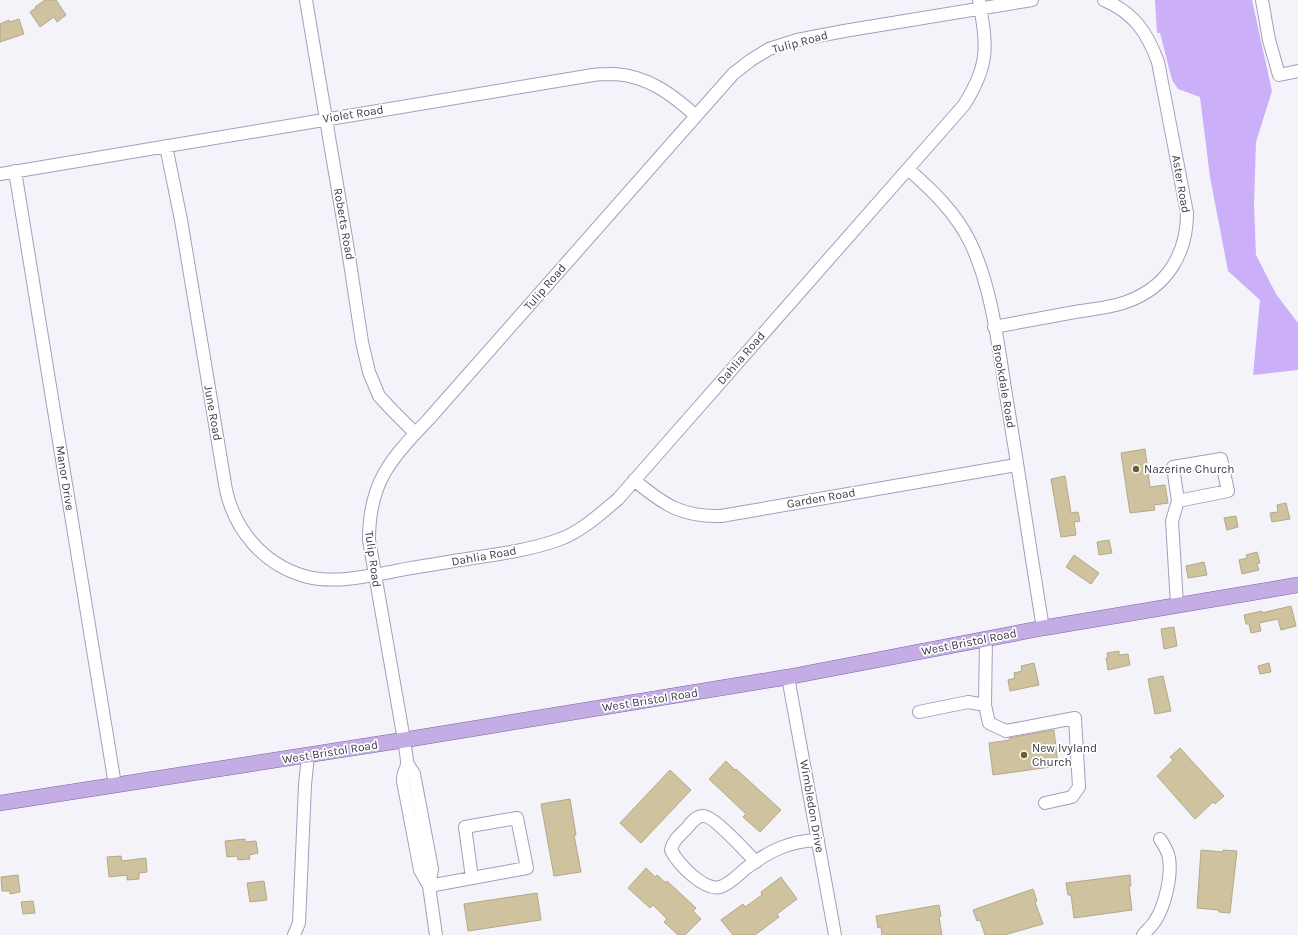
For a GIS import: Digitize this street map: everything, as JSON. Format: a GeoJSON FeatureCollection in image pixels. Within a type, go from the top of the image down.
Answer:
{"type":"FeatureCollection","features":[{"type":"Feature","properties":{"kind":"main road","name":"West Bristol Road"},"geometry":{"type":"LineString","coordinates":[[0,804],[788,677],[986,638],[1298,585]]}},
{"type":"Feature","properties":{"kind":"street","name":"Roberts Road"},"geometry":{"type":"LineString","coordinates":[[306,0],[362,342],[369,372],[379,396],[415,433]]}},
{"type":"Feature","properties":{"kind":"street"},"geometry":{"type":"LineString","coordinates":[[979,4],[1032,0]]}},
{"type":"Feature","properties":{"kind":"street","name":"Aster Road"},"geometry":{"type":"LineString","coordinates":[[994,327],[1120,304],[1141,296],[1161,281],[1172,268],[1184,243],[1187,213],[1158,62],[1151,43],[1136,21],[1115,5],[1104,0]]}},
{"type":"Feature","properties":{"kind":"street"},"geometry":{"type":"LineString","coordinates":[[1262,0],[1269,40],[1279,75],[1298,71]]}},
{"type":"Feature","properties":{"kind":"street","name":"Tulip Road"},"geometry":{"type":"LineString","coordinates":[[436,935],[429,886],[432,869],[414,774],[407,763],[369,540],[369,526],[374,494],[382,475],[403,446],[733,74],[751,60],[769,49],[797,40],[979,4]]}},
{"type":"Feature","properties":{"kind":"street","name":"Dahlia Road"},"geometry":{"type":"LineString","coordinates":[[374,575],[522,549],[559,539],[592,520],[618,499],[964,106],[975,88],[984,62],[985,37],[979,4]]}},
{"type":"Feature","properties":{"kind":"street","name":"Violet Road"},"geometry":{"type":"LineString","coordinates":[[0,174],[582,76],[616,74],[658,86],[696,116]]}},
{"type":"Feature","properties":{"kind":"street","name":"June Road"},"geometry":{"type":"LineString","coordinates":[[166,146],[181,220],[226,490],[234,515],[250,540],[264,555],[278,565],[289,570],[304,576],[331,580],[374,575]]}},
{"type":"Feature","properties":{"kind":"street","name":"Brookdale Road"},"geometry":{"type":"LineString","coordinates":[[908,168],[944,203],[969,241],[984,277],[1014,444],[1016,465],[1043,628]]}},
{"type":"Feature","properties":{"kind":"street","name":"Manor Drive"},"geometry":{"type":"LineString","coordinates":[[15,171],[115,785]]}},
{"type":"Feature","properties":{"kind":"street"},"geometry":{"type":"LineString","coordinates":[[1177,605],[1172,521],[1178,501],[1173,467],[1221,459],[1228,491],[1178,501]]}},
{"type":"Feature","properties":{"kind":"street","name":"Garden Road"},"geometry":{"type":"LineString","coordinates":[[634,480],[653,496],[683,512],[697,515],[721,516],[1016,465]]}},
{"type":"Feature","properties":{"kind":"street"},"geometry":{"type":"LineString","coordinates":[[986,638],[985,705],[989,723],[1006,731],[1075,718],[1079,787],[1072,797],[1045,803]]}},
{"type":"Feature","properties":{"kind":"street","name":"Wimbledon Drive"},"geometry":{"type":"LineString","coordinates":[[788,677],[835,935]]}},
{"type":"Feature","properties":{"kind":"street"},"geometry":{"type":"LineString","coordinates":[[919,712],[968,702],[985,705]]}},
{"type":"Feature","properties":{"kind":"street"},"geometry":{"type":"LineString","coordinates":[[294,935],[299,923],[305,785],[308,755]]}},
{"type":"Feature","properties":{"kind":"street"},"geometry":{"type":"LineString","coordinates":[[756,862],[716,822],[707,816],[696,818],[672,843],[671,850],[680,863],[699,881],[708,886],[718,887],[724,886],[756,862],[780,847],[802,841],[818,840]]}},
{"type":"Feature","properties":{"kind":"street"},"geometry":{"type":"LineString","coordinates":[[429,886],[527,868],[517,818],[465,827],[472,878]]}},
{"type":"Feature","properties":{"kind":"street"},"geometry":{"type":"LineString","coordinates":[[1143,935],[1156,920],[1168,885],[1169,858],[1166,848],[1160,839]]}},
{"type":"Feature","properties":{"kind":"shaded area"},"geometry":{"type":"Polygon","coordinates":[[[1155,0],[1252,0],[1272,91],[1256,142],[1254,204],[1256,255],[1276,294],[1298,323],[1298,370],[1253,375],[1260,300],[1228,271],[1210,177],[1200,97],[1178,89],[1172,80],[1160,33],[1157,33],[1155,0]]]}},
{"type":"Feature","properties":{"kind":"building"},"geometry":{"type":"Polygon","coordinates":[[[45,0],[56,0],[66,15],[57,22],[54,17],[40,27],[30,12],[45,0]]]}},
{"type":"Feature","properties":{"kind":"building"},"geometry":{"type":"Polygon","coordinates":[[[19,19],[24,34],[0,42],[0,24],[9,20],[10,22],[19,19]]]}},
{"type":"Feature","properties":{"kind":"building","name":"Nazerine Church"},"geometry":{"type":"Polygon","coordinates":[[[1145,449],[1150,487],[1165,485],[1168,503],[1154,505],[1155,510],[1130,513],[1121,453],[1145,449]]]}},
{"type":"Feature","properties":{"kind":"building"},"geometry":{"type":"Polygon","coordinates":[[[1065,476],[1071,513],[1078,512],[1080,521],[1074,522],[1076,535],[1061,537],[1051,479],[1065,476]]]}},
{"type":"Feature","properties":{"kind":"building"},"geometry":{"type":"Polygon","coordinates":[[[1286,503],[1290,519],[1272,522],[1270,513],[1278,512],[1277,505],[1286,503]]]}},
{"type":"Feature","properties":{"kind":"building"},"geometry":{"type":"Polygon","coordinates":[[[1236,516],[1238,527],[1227,530],[1224,518],[1236,516]]]}},
{"type":"Feature","properties":{"kind":"building"},"geometry":{"type":"Polygon","coordinates":[[[1109,540],[1112,553],[1099,555],[1097,542],[1109,540]]]}},
{"type":"Feature","properties":{"kind":"building"},"geometry":{"type":"Polygon","coordinates":[[[1257,552],[1260,563],[1257,564],[1259,570],[1242,574],[1239,560],[1247,558],[1246,555],[1257,552]]]}},
{"type":"Feature","properties":{"kind":"building"},"geometry":{"type":"Polygon","coordinates":[[[1074,555],[1099,573],[1091,584],[1066,567],[1074,555]]]}},
{"type":"Feature","properties":{"kind":"building"},"geometry":{"type":"Polygon","coordinates":[[[1204,562],[1207,575],[1188,578],[1186,566],[1204,562]]]}},
{"type":"Feature","properties":{"kind":"building"},"geometry":{"type":"Polygon","coordinates":[[[1291,606],[1296,626],[1281,630],[1278,619],[1259,623],[1261,631],[1251,633],[1249,624],[1246,624],[1244,615],[1262,611],[1262,613],[1291,606]]]}},
{"type":"Feature","properties":{"kind":"building"},"geometry":{"type":"Polygon","coordinates":[[[1174,627],[1177,646],[1164,649],[1161,629],[1174,627]]]}},
{"type":"Feature","properties":{"kind":"building"},"geometry":{"type":"Polygon","coordinates":[[[1119,651],[1119,655],[1128,654],[1130,665],[1108,670],[1106,658],[1108,658],[1107,653],[1119,651]]]}},
{"type":"Feature","properties":{"kind":"building"},"geometry":{"type":"Polygon","coordinates":[[[1034,663],[1039,685],[1010,691],[1008,680],[1015,678],[1014,673],[1022,671],[1021,666],[1034,663]]]}},
{"type":"Feature","properties":{"kind":"building"},"geometry":{"type":"Polygon","coordinates":[[[1269,663],[1271,672],[1260,674],[1258,666],[1269,663]]]}},
{"type":"Feature","properties":{"kind":"building"},"geometry":{"type":"Polygon","coordinates":[[[1163,676],[1171,711],[1155,714],[1148,679],[1163,676]]]}},
{"type":"Feature","properties":{"kind":"building","name":"New Ivyland Church"},"geometry":{"type":"Polygon","coordinates":[[[1054,730],[1058,766],[993,775],[989,743],[1054,730]]]}},
{"type":"Feature","properties":{"kind":"building"},"geometry":{"type":"Polygon","coordinates":[[[1180,748],[1224,796],[1215,804],[1213,802],[1195,819],[1157,776],[1173,760],[1170,757],[1180,748]]]}},
{"type":"Feature","properties":{"kind":"building"},"geometry":{"type":"Polygon","coordinates":[[[726,761],[781,810],[760,832],[743,817],[746,814],[709,779],[726,761]]]}},
{"type":"Feature","properties":{"kind":"building"},"geometry":{"type":"Polygon","coordinates":[[[670,770],[691,790],[641,843],[620,823],[670,770]]]}},
{"type":"Feature","properties":{"kind":"building"},"geometry":{"type":"Polygon","coordinates":[[[570,799],[576,835],[574,835],[581,872],[554,876],[541,804],[570,799]]]}},
{"type":"Feature","properties":{"kind":"building"},"geometry":{"type":"Polygon","coordinates":[[[245,839],[245,842],[256,841],[258,853],[249,855],[250,859],[238,860],[237,856],[227,857],[225,841],[245,839]]]}},
{"type":"Feature","properties":{"kind":"building"},"geometry":{"type":"Polygon","coordinates":[[[1201,850],[1223,852],[1223,850],[1237,851],[1230,913],[1219,912],[1219,910],[1197,908],[1201,850]]]}},
{"type":"Feature","properties":{"kind":"building"},"geometry":{"type":"Polygon","coordinates":[[[121,856],[122,861],[146,858],[147,872],[139,873],[139,879],[127,880],[127,875],[109,877],[107,857],[121,856]]]}},
{"type":"Feature","properties":{"kind":"building"},"geometry":{"type":"Polygon","coordinates":[[[646,868],[655,877],[657,875],[666,883],[667,881],[696,908],[693,911],[701,919],[685,935],[678,935],[664,922],[667,919],[653,905],[650,908],[628,888],[646,868]]]}},
{"type":"Feature","properties":{"kind":"building"},"geometry":{"type":"Polygon","coordinates":[[[18,875],[20,892],[10,894],[10,891],[2,891],[1,877],[18,875]]]}},
{"type":"Feature","properties":{"kind":"building"},"geometry":{"type":"Polygon","coordinates":[[[1130,875],[1131,886],[1129,886],[1132,910],[1074,918],[1071,895],[1068,895],[1066,883],[1130,875]]]}},
{"type":"Feature","properties":{"kind":"building"},"geometry":{"type":"Polygon","coordinates":[[[781,877],[797,899],[777,914],[779,917],[755,935],[733,935],[721,920],[743,904],[745,907],[762,895],[761,892],[781,877]]]}},
{"type":"Feature","properties":{"kind":"building"},"geometry":{"type":"Polygon","coordinates":[[[264,881],[267,900],[250,902],[247,883],[264,881]]]}},
{"type":"Feature","properties":{"kind":"building"},"geometry":{"type":"Polygon","coordinates":[[[1033,889],[1037,901],[1035,902],[1043,924],[1004,935],[985,935],[980,920],[977,921],[973,910],[1033,889]]]}},
{"type":"Feature","properties":{"kind":"building"},"geometry":{"type":"Polygon","coordinates":[[[537,893],[541,920],[468,931],[464,904],[537,893]]]}},
{"type":"Feature","properties":{"kind":"building"},"geometry":{"type":"Polygon","coordinates":[[[33,901],[35,913],[23,914],[21,902],[33,901]]]}},
{"type":"Feature","properties":{"kind":"building"},"geometry":{"type":"Polygon","coordinates":[[[939,905],[942,935],[882,935],[881,927],[878,928],[876,916],[939,905]]]}},
{"type":"Feature","properties":{"kind":"place","name":"Nazerine Church"},"geometry":{"type":"Point","coordinates":[1136,469]}},
{"type":"Feature","properties":{"kind":"place","name":"New Ivyland Church"},"geometry":{"type":"Point","coordinates":[1024,755]}}]}
